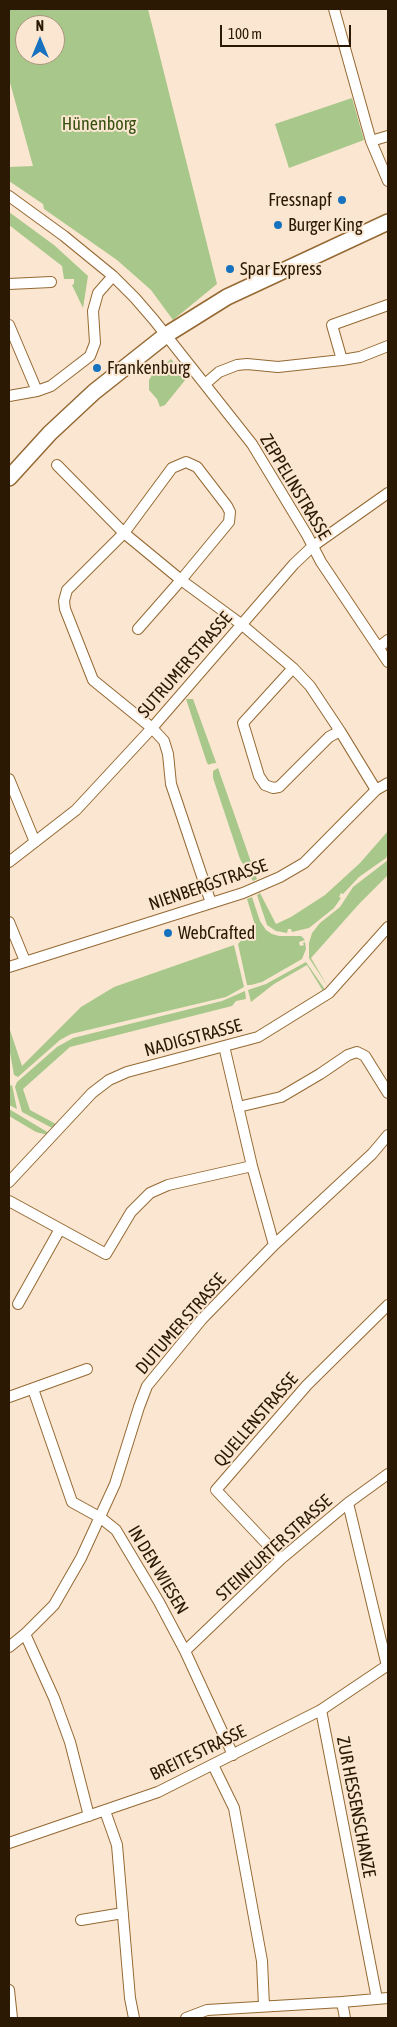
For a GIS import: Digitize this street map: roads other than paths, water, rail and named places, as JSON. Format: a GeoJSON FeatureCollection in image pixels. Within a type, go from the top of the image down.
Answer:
{"type":"FeatureCollection","features":[{"type":"Feature","properties":{"kind":"street"},"geometry":{"type":"LineString","coordinates":[[334,9],[371,141],[388,181]]}},
{"type":"Feature","properties":{"kind":"street"},"geometry":{"type":"LineString","coordinates":[[371,141],[388,136]]}},
{"type":"Feature","properties":{"kind":"street","name":"ZEPPELINSTRASSE"},"geometry":{"type":"LineString","coordinates":[[9,196],[64,236],[113,276],[136,298],[252,444],[321,562],[388,662]]}},
{"type":"Feature","properties":{"kind":"street"},"geometry":{"type":"LineString","coordinates":[[9,478],[62,421],[94,392],[166,335],[227,297],[388,222]]}},
{"type":"Feature","properties":{"kind":"street"},"geometry":{"type":"LineString","coordinates":[[9,396],[38,391],[59,382],[90,356],[95,343],[93,311],[98,293],[113,276]]}},
{"type":"Feature","properties":{"kind":"street"},"geometry":{"type":"LineString","coordinates":[[9,284],[51,282]]}},
{"type":"Feature","properties":{"kind":"street"},"geometry":{"type":"LineString","coordinates":[[342,360],[332,325],[388,305]]}},
{"type":"Feature","properties":{"kind":"street"},"geometry":{"type":"LineString","coordinates":[[9,325],[38,391]]}},
{"type":"Feature","properties":{"kind":"street"},"geometry":{"type":"LineString","coordinates":[[205,384],[219,372],[236,365],[254,364],[278,368],[342,360],[360,357],[388,346]]}},
{"type":"Feature","properties":{"kind":"street"},"geometry":{"type":"LineString","coordinates":[[138,629],[229,522],[230,512],[227,506],[197,467],[186,462],[172,468],[124,533],[67,590],[64,609],[94,680],[152,728],[164,741],[168,754],[171,784],[211,903]]}},
{"type":"Feature","properties":{"kind":"street"},"geometry":{"type":"LineString","coordinates":[[57,465],[124,533],[181,580],[241,624],[293,668],[310,686],[376,790]]}},
{"type":"Feature","properties":{"kind":"street","name":"SUTRUMER STRASSE"},"geometry":{"type":"LineString","coordinates":[[9,862],[76,810],[152,728],[294,564],[313,546],[388,493]]}},
{"type":"Feature","properties":{"kind":"street"},"geometry":{"type":"LineString","coordinates":[[379,647],[388,640]]}},
{"type":"Feature","properties":{"kind":"street"},"geometry":{"type":"LineString","coordinates":[[293,668],[243,723],[259,776],[265,784],[273,788],[279,787],[329,737],[340,731]]}},
{"type":"Feature","properties":{"kind":"street"},"geometry":{"type":"LineString","coordinates":[[9,779],[35,842]]}},
{"type":"Feature","properties":{"kind":"street","name":"NIENBERGSTRASSE"},"geometry":{"type":"LineString","coordinates":[[9,967],[243,893],[280,876],[304,863],[376,790],[388,783]]}},
{"type":"Feature","properties":{"kind":"street"},"geometry":{"type":"LineString","coordinates":[[9,922],[25,961]]}},
{"type":"Feature","properties":{"kind":"street","name":"NADIGSTRASSE"},"geometry":{"type":"LineString","coordinates":[[9,1182],[92,1093],[109,1080],[127,1072],[258,1037],[329,993],[388,927]]}},
{"type":"Feature","properties":{"kind":"street"},"geometry":{"type":"LineString","coordinates":[[224,1046],[252,1166],[274,1245]]}},
{"type":"Feature","properties":{"kind":"street"},"geometry":{"type":"LineString","coordinates":[[238,1107],[281,1097],[320,1074],[348,1054],[357,1052],[364,1056],[388,1093]]}},
{"type":"Feature","properties":{"kind":"street","name":"DUTUMER STRASSE"},"geometry":{"type":"LineString","coordinates":[[9,1647],[26,1634],[54,1605],[81,1558],[115,1484],[147,1386],[202,1319],[274,1245],[372,1154],[388,1135]]}},
{"type":"Feature","properties":{"kind":"street"},"geometry":{"type":"LineString","coordinates":[[9,1201],[106,1254],[131,1212],[150,1193],[168,1185],[252,1166]]}},
{"type":"Feature","properties":{"kind":"street"},"geometry":{"type":"LineString","coordinates":[[18,1304],[60,1229]]}},
{"type":"Feature","properties":{"kind":"street","name":"QUELLENSTRASSE"},"geometry":{"type":"LineString","coordinates":[[281,1559],[216,1490],[307,1385],[388,1305]]}},
{"type":"Feature","properties":{"kind":"street"},"geometry":{"type":"LineString","coordinates":[[9,1396],[87,1369]]}},
{"type":"Feature","properties":{"kind":"street","name":"IN DEN WIESEN"},"geometry":{"type":"LineString","coordinates":[[33,1389],[72,1502],[100,1518],[116,1530],[159,1602],[185,1651],[233,1755]]}},
{"type":"Feature","properties":{"kind":"street","name":"STEINFURTER STRASSE"},"geometry":{"type":"LineString","coordinates":[[185,1651],[281,1559],[348,1503],[388,1474]]}},
{"type":"Feature","properties":{"kind":"street"},"geometry":{"type":"LineString","coordinates":[[348,1503],[388,1666]]}},
{"type":"Feature","properties":{"kind":"street"},"geometry":{"type":"LineString","coordinates":[[26,1634],[54,1698],[70,1742],[89,1816]]}},
{"type":"Feature","properties":{"kind":"street","name":"BREITE STRASSE"},"geometry":{"type":"LineString","coordinates":[[9,1843],[158,1792],[321,1710],[388,1666]]}},
{"type":"Feature","properties":{"kind":"street","name":"ZUR HESSENSCHANZE"},"geometry":{"type":"LineString","coordinates":[[321,1710],[377,1999]]}},
{"type":"Feature","properties":{"kind":"street"},"geometry":{"type":"LineString","coordinates":[[213,1765],[234,1808],[262,1961],[264,2006]]}},
{"type":"Feature","properties":{"kind":"street"},"geometry":{"type":"LineString","coordinates":[[105,1811],[117,1845],[130,1998],[134,2018]]}},
{"type":"Feature","properties":{"kind":"street"},"geometry":{"type":"LineString","coordinates":[[81,1920],[123,1913]]}},
{"type":"Feature","properties":{"kind":"street"},"geometry":{"type":"LineString","coordinates":[[9,1990],[12,2018]]}},
{"type":"Feature","properties":{"kind":"street"},"geometry":{"type":"LineString","coordinates":[[186,2018],[264,2006],[388,1998]]}},
{"type":"Feature","properties":{"kind":"street"},"geometry":{"type":"LineString","coordinates":[[342,2002],[345,2018]]}},
{"type":"Feature","properties":{"kind":"place","name":"Fressnapf"},"geometry":{"type":"Point","coordinates":[342,200]}},
{"type":"Feature","properties":{"kind":"place","name":"Burger King"},"geometry":{"type":"Point","coordinates":[278,225]}},
{"type":"Feature","properties":{"kind":"place","name":"Spar Express"},"geometry":{"type":"Point","coordinates":[230,269]}},
{"type":"Feature","properties":{"kind":"place","name":"Frankenburg"},"geometry":{"type":"Point","coordinates":[97,368]}},
{"type":"Feature","properties":{"kind":"place","name":"WebCrafted"},"geometry":{"type":"Point","coordinates":[168,933]}},
{"type":"Feature","properties":{"kind":"park label","name":"Hünenborg"},"geometry":{"type":"Point","coordinates":[99,124]}}]}
